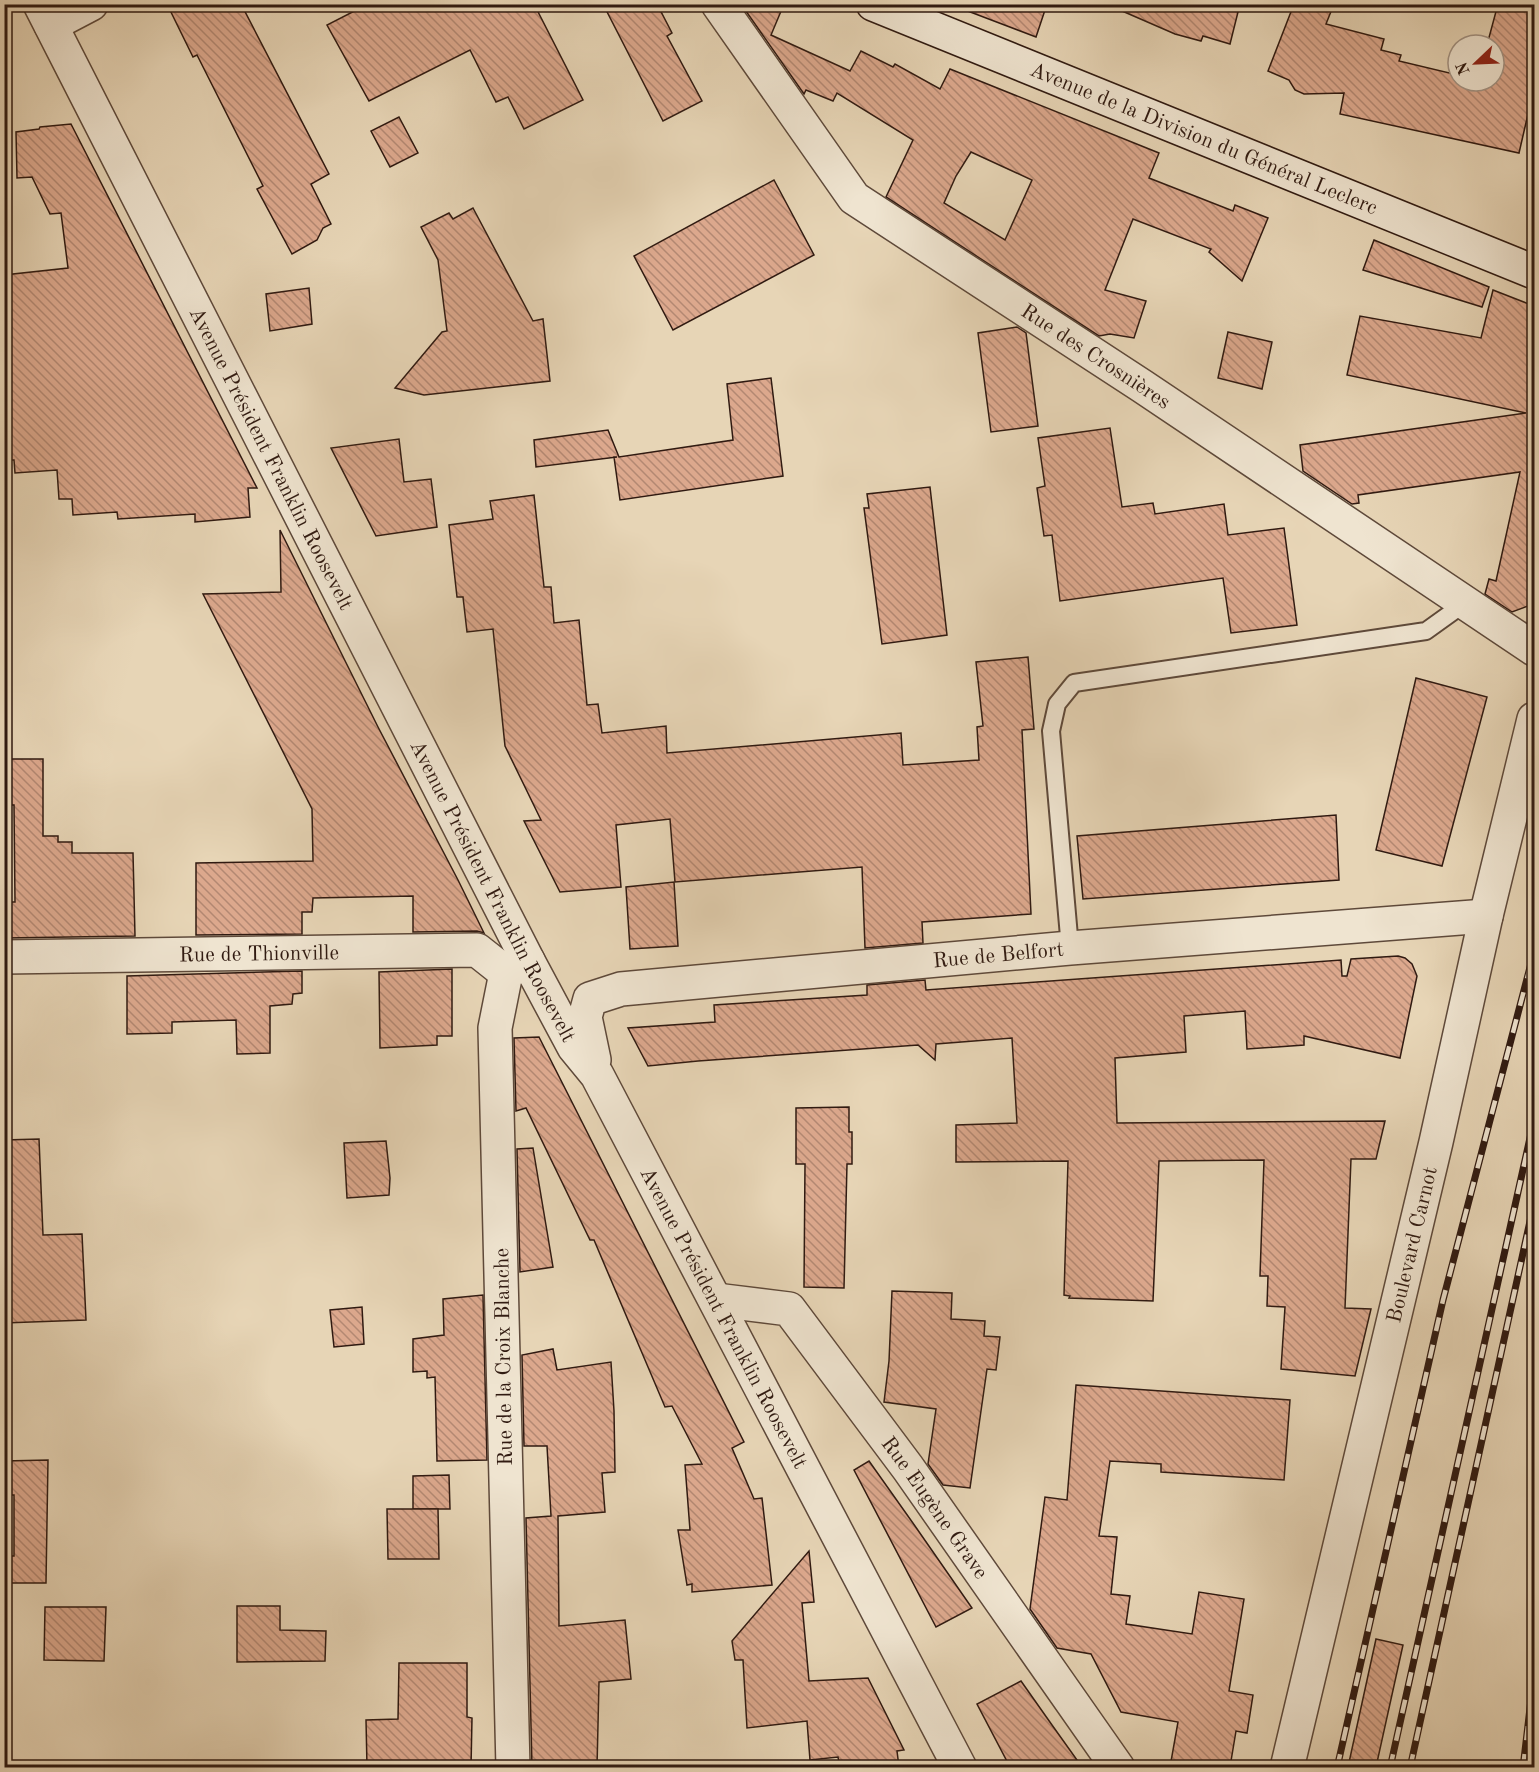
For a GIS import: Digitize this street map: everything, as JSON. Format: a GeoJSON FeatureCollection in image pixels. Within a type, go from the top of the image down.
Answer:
{"type":"FeatureCollection","features":[{"type":"Feature","properties":{"kind":"street"},"geometry":{"type":"LineString","coordinates":[[46,15],[91,4]]}},
{"type":"Feature","properties":{"kind":"street","name":"Rue des Crosnières"},"geometry":{"type":"LineString","coordinates":[[718,4],[854,198],[1142,386],[1534,649]]}},
{"type":"Feature","properties":{"kind":"street","name":"Avenue de la Division du Général Leclerc"},"geometry":{"type":"LineString","coordinates":[[873,4],[1534,272]]}},
{"type":"Feature","properties":{"kind":"street","name":"Avenue Président Franklin Roosevelt"},"geometry":{"type":"LineString","coordinates":[[46,15],[517,967],[574,1047],[597,1075],[960,1767]]}},
{"type":"Feature","properties":{"kind":"street","name":"Boulevard Carnot"},"geometry":{"type":"LineString","coordinates":[[1287,1767],[1534,719]]}},
{"type":"Feature","properties":{"kind":"street","name":"Rue de Belfort"},"geometry":{"type":"LineString","coordinates":[[597,1075],[585,1017],[590,999],[621,989],[1070,948],[1486,916]]}},
{"type":"Feature","properties":{"kind":"street","name":"Rue de Thionville"},"geometry":{"type":"LineString","coordinates":[[4,957],[477,950],[517,967]]}},
{"type":"Feature","properties":{"kind":"street","name":"Rue de la Croix Blanche"},"geometry":{"type":"LineString","coordinates":[[513,1767],[495,1028],[517,967]]}},
{"type":"Feature","properties":{"kind":"street","name":"Rue Eugène Grave"},"geometry":{"type":"LineString","coordinates":[[716,1300],[789,1309],[908,1468],[1118,1767]]}},
{"type":"Feature","properties":{"kind":"lane"},"geometry":{"type":"LineString","coordinates":[[1070,948],[1052,731],[1057,704],[1074,683],[1426,631],[1465,603]]}},
{"type":"Feature","properties":{"kind":"building"},"geometry":{"type":"Polygon","coordinates":[[[167,4],[241,4],[329,174],[311,184],[331,224],[323,228],[317,240],[292,254],[257,189],[263,186],[197,55],[193,57],[167,4]]]}},
{"type":"Feature","properties":{"kind":"building"},"geometry":{"type":"Polygon","coordinates":[[[368,4],[534,4],[583,100],[524,129],[508,97],[496,102],[470,50],[369,101],[327,25],[368,4]]]}},
{"type":"Feature","properties":{"kind":"building"},"geometry":{"type":"Polygon","coordinates":[[[603,4],[657,4],[672,33],[667,36],[702,101],[663,121],[603,4]]]}},
{"type":"Feature","properties":{"kind":"building"},"geometry":{"type":"Polygon","coordinates":[[[741,4],[784,4],[771,35],[850,71],[861,51],[893,67],[895,64],[940,89],[950,69],[1159,153],[1149,178],[1233,211],[1235,205],[1268,218],[1242,281],[1209,252],[1211,249],[1133,219],[1105,290],[1146,301],[1134,338],[1110,334],[1099,336],[886,197],[913,140],[837,93],[833,101],[806,90],[804,94],[741,4]],[[971,152],[956,176],[944,203],[1005,240],[1032,180],[971,152]]]}},
{"type":"Feature","properties":{"kind":"building"},"geometry":{"type":"Polygon","coordinates":[[[957,4],[1047,4],[1036,37],[957,7],[957,4]]]}},
{"type":"Feature","properties":{"kind":"building"},"geometry":{"type":"Polygon","coordinates":[[[1106,4],[1240,4],[1230,44],[1203,36],[1201,41],[1175,34],[1106,4]]]}},
{"type":"Feature","properties":{"kind":"building"},"geometry":{"type":"Polygon","coordinates":[[[1294,4],[1334,4],[1326,24],[1384,39],[1381,50],[1401,55],[1399,61],[1446,72],[1446,93],[1506,93],[1506,33],[1490,33],[1498,4],[1534,4],[1534,88],[1519,153],[1340,114],[1344,93],[1304,94],[1295,90],[1289,80],[1268,71],[1294,4]]]}},
{"type":"Feature","properties":{"kind":"building"},"geometry":{"type":"Polygon","coordinates":[[[399,117],[418,153],[390,167],[371,131],[399,117]]]}},
{"type":"Feature","properties":{"kind":"building"},"geometry":{"type":"Polygon","coordinates":[[[71,124],[257,488],[248,488],[250,517],[195,522],[195,514],[118,519],[117,512],[73,515],[72,499],[59,499],[57,470],[15,473],[14,460],[4,460],[4,275],[68,268],[61,213],[50,214],[32,177],[17,178],[16,132],[71,124]]]}},
{"type":"Feature","properties":{"kind":"building"},"geometry":{"type":"Polygon","coordinates":[[[774,180],[814,255],[673,330],[634,256],[774,180]]]}},
{"type":"Feature","properties":{"kind":"building"},"geometry":{"type":"Polygon","coordinates":[[[473,208],[533,321],[543,319],[550,381],[424,395],[395,388],[442,332],[447,331],[438,260],[421,227],[449,213],[453,219],[473,208]]]}},
{"type":"Feature","properties":{"kind":"building"},"geometry":{"type":"Polygon","coordinates":[[[1374,240],[1489,287],[1482,307],[1363,270],[1374,240]]]}},
{"type":"Feature","properties":{"kind":"building"},"geometry":{"type":"Polygon","coordinates":[[[309,288],[312,324],[270,331],[266,294],[309,288]]]}},
{"type":"Feature","properties":{"kind":"building"},"geometry":{"type":"Polygon","coordinates":[[[1493,290],[1534,306],[1534,578],[1528,606],[1512,612],[1485,594],[1489,579],[1496,581],[1520,472],[1358,495],[1359,503],[1352,504],[1303,471],[1300,445],[1526,413],[1347,375],[1360,316],[1481,338],[1493,290]]]}},
{"type":"Feature","properties":{"kind":"building"},"geometry":{"type":"Polygon","coordinates":[[[1017,327],[1026,333],[1038,426],[991,432],[978,333],[1017,327]]]}},
{"type":"Feature","properties":{"kind":"building"},"geometry":{"type":"Polygon","coordinates":[[[1228,332],[1272,342],[1262,389],[1218,378],[1228,332]]]}},
{"type":"Feature","properties":{"kind":"building"},"geometry":{"type":"Polygon","coordinates":[[[771,378],[783,476],[620,500],[614,457],[536,467],[534,440],[608,430],[619,457],[733,440],[727,384],[771,378]]]}},
{"type":"Feature","properties":{"kind":"building"},"geometry":{"type":"Polygon","coordinates":[[[1110,428],[1122,507],[1153,503],[1155,514],[1224,504],[1228,535],[1284,528],[1297,625],[1231,633],[1223,578],[1060,601],[1052,535],[1044,536],[1037,488],[1045,486],[1038,438],[1110,428]]]}},
{"type":"Feature","properties":{"kind":"building"},"geometry":{"type":"Polygon","coordinates":[[[399,439],[404,482],[431,479],[437,527],[376,536],[331,448],[399,439]]]}},
{"type":"Feature","properties":{"kind":"building"},"geometry":{"type":"Polygon","coordinates":[[[930,487],[947,635],[882,644],[864,508],[869,508],[867,494],[930,487]]]}},
{"type":"Feature","properties":{"kind":"building"},"geometry":{"type":"Polygon","coordinates":[[[534,495],[544,587],[551,587],[554,623],[579,620],[587,705],[598,704],[602,733],[666,726],[667,753],[901,733],[903,765],[979,760],[977,727],[983,726],[976,662],[1028,657],[1034,729],[1022,730],[1031,914],[922,922],[923,943],[865,948],[862,867],[675,882],[670,819],[616,825],[621,887],[560,892],[524,821],[541,820],[505,746],[493,629],[467,632],[463,597],[457,597],[449,525],[493,519],[490,501],[534,495]]]}},
{"type":"Feature","properties":{"kind":"building"},"geometry":{"type":"Polygon","coordinates":[[[280,530],[484,933],[477,931],[413,932],[413,896],[313,898],[312,912],[302,912],[302,934],[196,935],[196,863],[313,861],[312,809],[203,594],[281,592],[280,530]]]}},
{"type":"Feature","properties":{"kind":"building"},"geometry":{"type":"Polygon","coordinates":[[[1416,678],[1487,697],[1442,866],[1376,850],[1416,678]]]}},
{"type":"Feature","properties":{"kind":"building"},"geometry":{"type":"Polygon","coordinates":[[[4,759],[43,759],[43,836],[58,836],[58,842],[72,842],[72,853],[133,853],[135,936],[4,938],[4,902],[15,902],[14,805],[4,805],[4,759]]]}},
{"type":"Feature","properties":{"kind":"building"},"geometry":{"type":"Polygon","coordinates":[[[1336,815],[1339,880],[1083,899],[1077,836],[1336,815]]]}},
{"type":"Feature","properties":{"kind":"building"},"geometry":{"type":"Polygon","coordinates":[[[674,882],[678,946],[630,949],[626,887],[674,882]]]}},
{"type":"Feature","properties":{"kind":"building"},"geometry":{"type":"Polygon","coordinates":[[[1398,956],[1412,964],[1417,976],[1400,1058],[1304,1036],[1304,1045],[1247,1049],[1245,1011],[1184,1016],[1186,1052],[1115,1058],[1117,1123],[1385,1121],[1376,1159],[1351,1159],[1345,1308],[1371,1309],[1355,1376],[1281,1369],[1285,1307],[1267,1306],[1268,1276],[1260,1276],[1264,1160],[1159,1161],[1153,1301],[1069,1298],[1070,1296],[1064,1295],[1068,1161],[956,1162],[956,1125],[1017,1123],[1012,1038],[936,1044],[935,1060],[918,1045],[648,1066],[628,1028],[715,1022],[714,1005],[867,995],[867,985],[925,980],[926,990],[1341,960],[1342,976],[1347,976],[1351,959],[1398,956]]]}},
{"type":"Feature","properties":{"kind":"building"},"geometry":{"type":"Polygon","coordinates":[[[452,969],[452,1036],[437,1036],[437,1045],[380,1048],[379,972],[452,969]]]}},
{"type":"Feature","properties":{"kind":"building"},"geometry":{"type":"Polygon","coordinates":[[[302,971],[302,993],[293,994],[292,1004],[270,1006],[270,1053],[237,1054],[236,1020],[172,1022],[172,1033],[127,1034],[127,976],[302,971]]]}},
{"type":"Feature","properties":{"kind":"building"},"geometry":{"type":"Polygon","coordinates":[[[539,1037],[744,1442],[732,1448],[754,1499],[762,1498],[772,1585],[692,1592],[692,1584],[687,1585],[678,1530],[690,1530],[685,1465],[702,1464],[672,1406],[665,1407],[594,1240],[590,1240],[526,1108],[516,1111],[514,1038],[539,1037]]]}},
{"type":"Feature","properties":{"kind":"building"},"geometry":{"type":"Polygon","coordinates":[[[849,1107],[852,1164],[847,1164],[844,1288],[804,1287],[805,1164],[796,1164],[796,1108],[849,1107]]]}},
{"type":"Feature","properties":{"kind":"building"},"geometry":{"type":"Polygon","coordinates":[[[39,1139],[43,1235],[82,1234],[86,1320],[4,1323],[4,1140],[39,1139]]]}},
{"type":"Feature","properties":{"kind":"building"},"geometry":{"type":"Polygon","coordinates":[[[386,1141],[390,1178],[389,1195],[347,1198],[344,1143],[386,1141]]]}},
{"type":"Feature","properties":{"kind":"building"},"geometry":{"type":"Polygon","coordinates":[[[533,1148],[553,1267],[520,1272],[517,1149],[533,1148]]]}},
{"type":"Feature","properties":{"kind":"building"},"geometry":{"type":"Polygon","coordinates":[[[892,1291],[952,1293],[951,1319],[985,1321],[984,1336],[1000,1337],[996,1370],[987,1369],[970,1488],[943,1485],[928,1464],[936,1409],[884,1402],[889,1361],[892,1291]]]}},
{"type":"Feature","properties":{"kind":"building"},"geometry":{"type":"Polygon","coordinates":[[[483,1295],[487,1460],[437,1461],[435,1377],[427,1378],[427,1371],[413,1372],[413,1339],[444,1335],[443,1299],[483,1295]]]}},
{"type":"Feature","properties":{"kind":"building"},"geometry":{"type":"Polygon","coordinates":[[[362,1307],[364,1344],[334,1347],[330,1310],[362,1307]]]}},
{"type":"Feature","properties":{"kind":"building"},"geometry":{"type":"Polygon","coordinates":[[[553,1349],[557,1370],[611,1362],[615,1472],[602,1473],[605,1512],[558,1516],[559,1626],[625,1620],[631,1679],[599,1682],[597,1767],[532,1767],[526,1518],[551,1516],[547,1446],[524,1446],[522,1355],[553,1349]]]}},
{"type":"Feature","properties":{"kind":"building"},"geometry":{"type":"Polygon","coordinates":[[[1076,1385],[1290,1400],[1284,1480],[1161,1472],[1161,1464],[1110,1461],[1099,1536],[1117,1537],[1111,1594],[1130,1596],[1126,1624],[1192,1634],[1199,1592],[1244,1599],[1229,1691],[1253,1695],[1247,1733],[1236,1731],[1230,1767],[1170,1767],[1178,1722],[1121,1712],[1091,1654],[1057,1648],[1030,1609],[1045,1497],[1067,1500],[1076,1385]]]}},
{"type":"Feature","properties":{"kind":"building"},"geometry":{"type":"Polygon","coordinates":[[[48,1460],[46,1583],[4,1583],[4,1556],[14,1556],[14,1495],[4,1495],[4,1461],[48,1460]]]}},
{"type":"Feature","properties":{"kind":"building"},"geometry":{"type":"Polygon","coordinates":[[[869,1461],[972,1608],[936,1627],[854,1470],[869,1461]]]}},
{"type":"Feature","properties":{"kind":"building"},"geometry":{"type":"Polygon","coordinates":[[[449,1475],[450,1509],[413,1509],[413,1476],[449,1475]]]}},
{"type":"Feature","properties":{"kind":"building"},"geometry":{"type":"Polygon","coordinates":[[[387,1509],[438,1509],[439,1559],[388,1559],[387,1509]]]}},
{"type":"Feature","properties":{"kind":"building"},"geometry":{"type":"Polygon","coordinates":[[[809,1551],[814,1602],[802,1603],[809,1681],[868,1678],[904,1750],[897,1751],[899,1767],[840,1767],[838,1757],[810,1760],[807,1721],[747,1728],[743,1660],[735,1660],[732,1641],[809,1551]]]}},
{"type":"Feature","properties":{"kind":"building"},"geometry":{"type":"Polygon","coordinates":[[[237,1606],[280,1606],[280,1630],[326,1631],[325,1661],[237,1662],[237,1606]]]}},
{"type":"Feature","properties":{"kind":"building"},"geometry":{"type":"Polygon","coordinates":[[[45,1607],[106,1607],[104,1661],[44,1660],[45,1607]]]}},
{"type":"Feature","properties":{"kind":"building"},"geometry":{"type":"Polygon","coordinates":[[[1376,1639],[1403,1645],[1376,1767],[1348,1767],[1376,1639]]]}},
{"type":"Feature","properties":{"kind":"building"},"geometry":{"type":"Polygon","coordinates":[[[399,1663],[467,1663],[467,1717],[472,1718],[471,1767],[367,1767],[366,1720],[398,1719],[399,1663]]]}},
{"type":"Feature","properties":{"kind":"building"},"geometry":{"type":"Polygon","coordinates":[[[1021,1681],[1082,1767],[1010,1767],[977,1704],[1021,1681]]]}},
{"type":"Feature","properties":{"kind":"railway"},"geometry":{"type":"LineString","coordinates":[[1337,1768],[1443,1300],[1534,952]]}},
{"type":"Feature","properties":{"kind":"railway"},"geometry":{"type":"LineString","coordinates":[[1390,1768],[1534,1120]]}},
{"type":"Feature","properties":{"kind":"railway"},"geometry":{"type":"LineString","coordinates":[[1410,1768],[1534,1203]]}},
{"type":"Feature","properties":{"kind":"railway"},"geometry":{"type":"LineString","coordinates":[[1523,1768],[1534,1674]]}}]}
